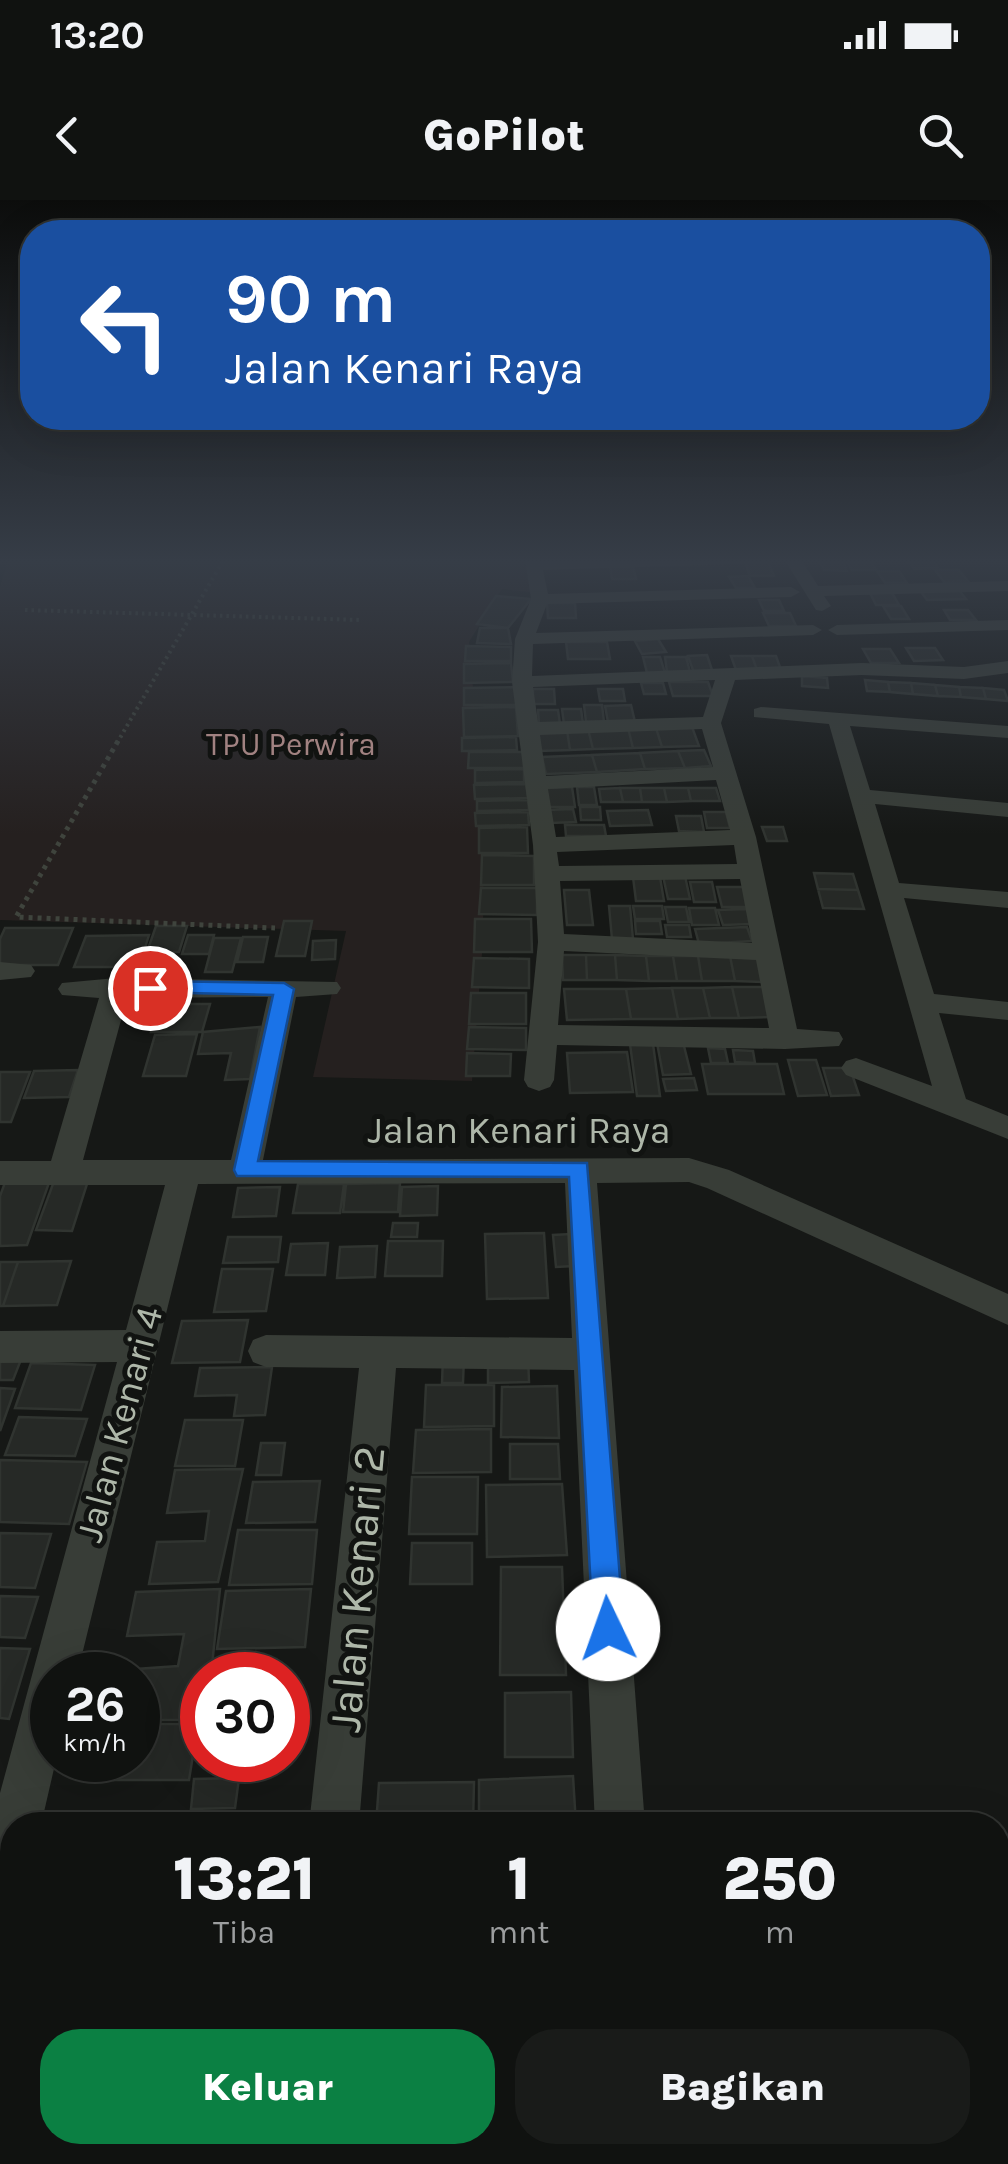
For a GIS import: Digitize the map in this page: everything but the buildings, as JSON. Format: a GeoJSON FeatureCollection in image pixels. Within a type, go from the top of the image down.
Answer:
{"type":"FeatureCollection","features":[{"type":"Feature","properties":{"kind":"street"},"geometry":{"type":"LineString","coordinates":[[523,651],[522,682],[545,846],[551,942],[539,1080]]}},
{"type":"Feature","properties":{"kind":"street"},"geometry":{"type":"LineString","coordinates":[[522,682],[726,676],[823,651]]}},
{"type":"Feature","properties":{"kind":"street"},"geometry":{"type":"LineString","coordinates":[[853,651],[1008,680]]}},
{"type":"Feature","properties":{"kind":"street"},"geometry":{"type":"LineString","coordinates":[[964,672],[1008,668]]}},
{"type":"Feature","properties":{"kind":"street"},"geometry":{"type":"LineString","coordinates":[[726,676],[711,723],[722,774],[744,837],[786,1039]]}},
{"type":"Feature","properties":{"kind":"street"},"geometry":{"type":"LineString","coordinates":[[761,713],[1008,732]]}},
{"type":"Feature","properties":{"kind":"street"},"geometry":{"type":"LineString","coordinates":[[838,719],[953,1106]]}},
{"type":"Feature","properties":{"kind":"street"},"geometry":{"type":"LineString","coordinates":[[527,729],[711,723]]}},
{"type":"Feature","properties":{"kind":"street"},"geometry":{"type":"LineString","coordinates":[[534,783],[722,774]]}},
{"type":"Feature","properties":{"kind":"street"},"geometry":{"type":"LineString","coordinates":[[861,796],[1008,810]]}},
{"type":"Feature","properties":{"kind":"street"},"geometry":{"type":"LineString","coordinates":[[545,846],[744,837]]}},
{"type":"Feature","properties":{"kind":"street"},"geometry":{"type":"LineString","coordinates":[[548,874],[751,871]]}},
{"type":"Feature","properties":{"kind":"street"},"geometry":{"type":"LineString","coordinates":[[888,889],[1008,900]]}},
{"type":"Feature","properties":{"kind":"street"},"geometry":{"type":"LineString","coordinates":[[551,942],[770,952]]}},
{"type":"Feature","properties":{"kind":"street"},"geometry":{"type":"LineString","coordinates":[[64,1172],[116,987]]}},
{"type":"Feature","properties":{"kind":"street"},"geometry":{"type":"LineString","coordinates":[[72,989],[327,988]]}},
{"type":"Feature","properties":{"kind":"street"},"geometry":{"type":"LineString","coordinates":[[245,1170],[284,989]]}},
{"type":"Feature","properties":{"kind":"street"},"geometry":{"type":"LineString","coordinates":[[922,1002],[1008,1011]]}},
{"type":"Feature","properties":{"kind":"street"},"geometry":{"type":"LineString","coordinates":[[545,1035],[829,1039]]}},
{"type":"Feature","properties":{"kind":"street"},"geometry":{"type":"LineString","coordinates":[[856,1068],[1008,1128]]}},
{"type":"Feature","properties":{"kind":"street","name":"Jalan Kenari Raya"},"geometry":{"type":"LineString","coordinates":[[0,1174],[672,1168],[718,1179],[1008,1310]]}},
{"type":"Feature","properties":{"kind":"street"},"geometry":{"type":"LineString","coordinates":[[580,1169],[619,1812]]}},
{"type":"Feature","properties":{"kind":"street","name":"Jalan Kenari 4"},"geometry":{"type":"LineString","coordinates":[[60,1652],[185,1172]]}},
{"type":"Feature","properties":{"kind":"street"},"geometry":{"type":"LineString","coordinates":[[0,1347],[138,1346]]}},
{"type":"Feature","properties":{"kind":"street"},"geometry":{"type":"LineString","coordinates":[[266,1351],[592,1354]]}},
{"type":"Feature","properties":{"kind":"street","name":"Jalan Kenari 2"},"geometry":{"type":"LineString","coordinates":[[335,1812],[379,1352]]}},
{"type":"Feature","properties":{"kind":"street","name":"Jalan Kenari 4"},"geometry":{"type":"LineString","coordinates":[[19,1812],[30,1769]]}},
{"type":"Feature","properties":{"kind":"path"},"geometry":{"type":"LineString","coordinates":[[169,651],[16,917],[276,928]]}},
{"type":"Feature","properties":{"kind":"green space","name":"TPU Perwira"},"geometry":{"type":"Polygon","coordinates":[[[0,651],[470,651],[484,815],[483,941],[472,1081],[313,1077],[346,931],[0,920],[0,651]]]}},
{"type":"Feature","properties":{"kind":"route"},"geometry":{"type":"LineString","coordinates":[[150,988],[284,989],[245,1170],[580,1169],[608,1629]]}}]}
